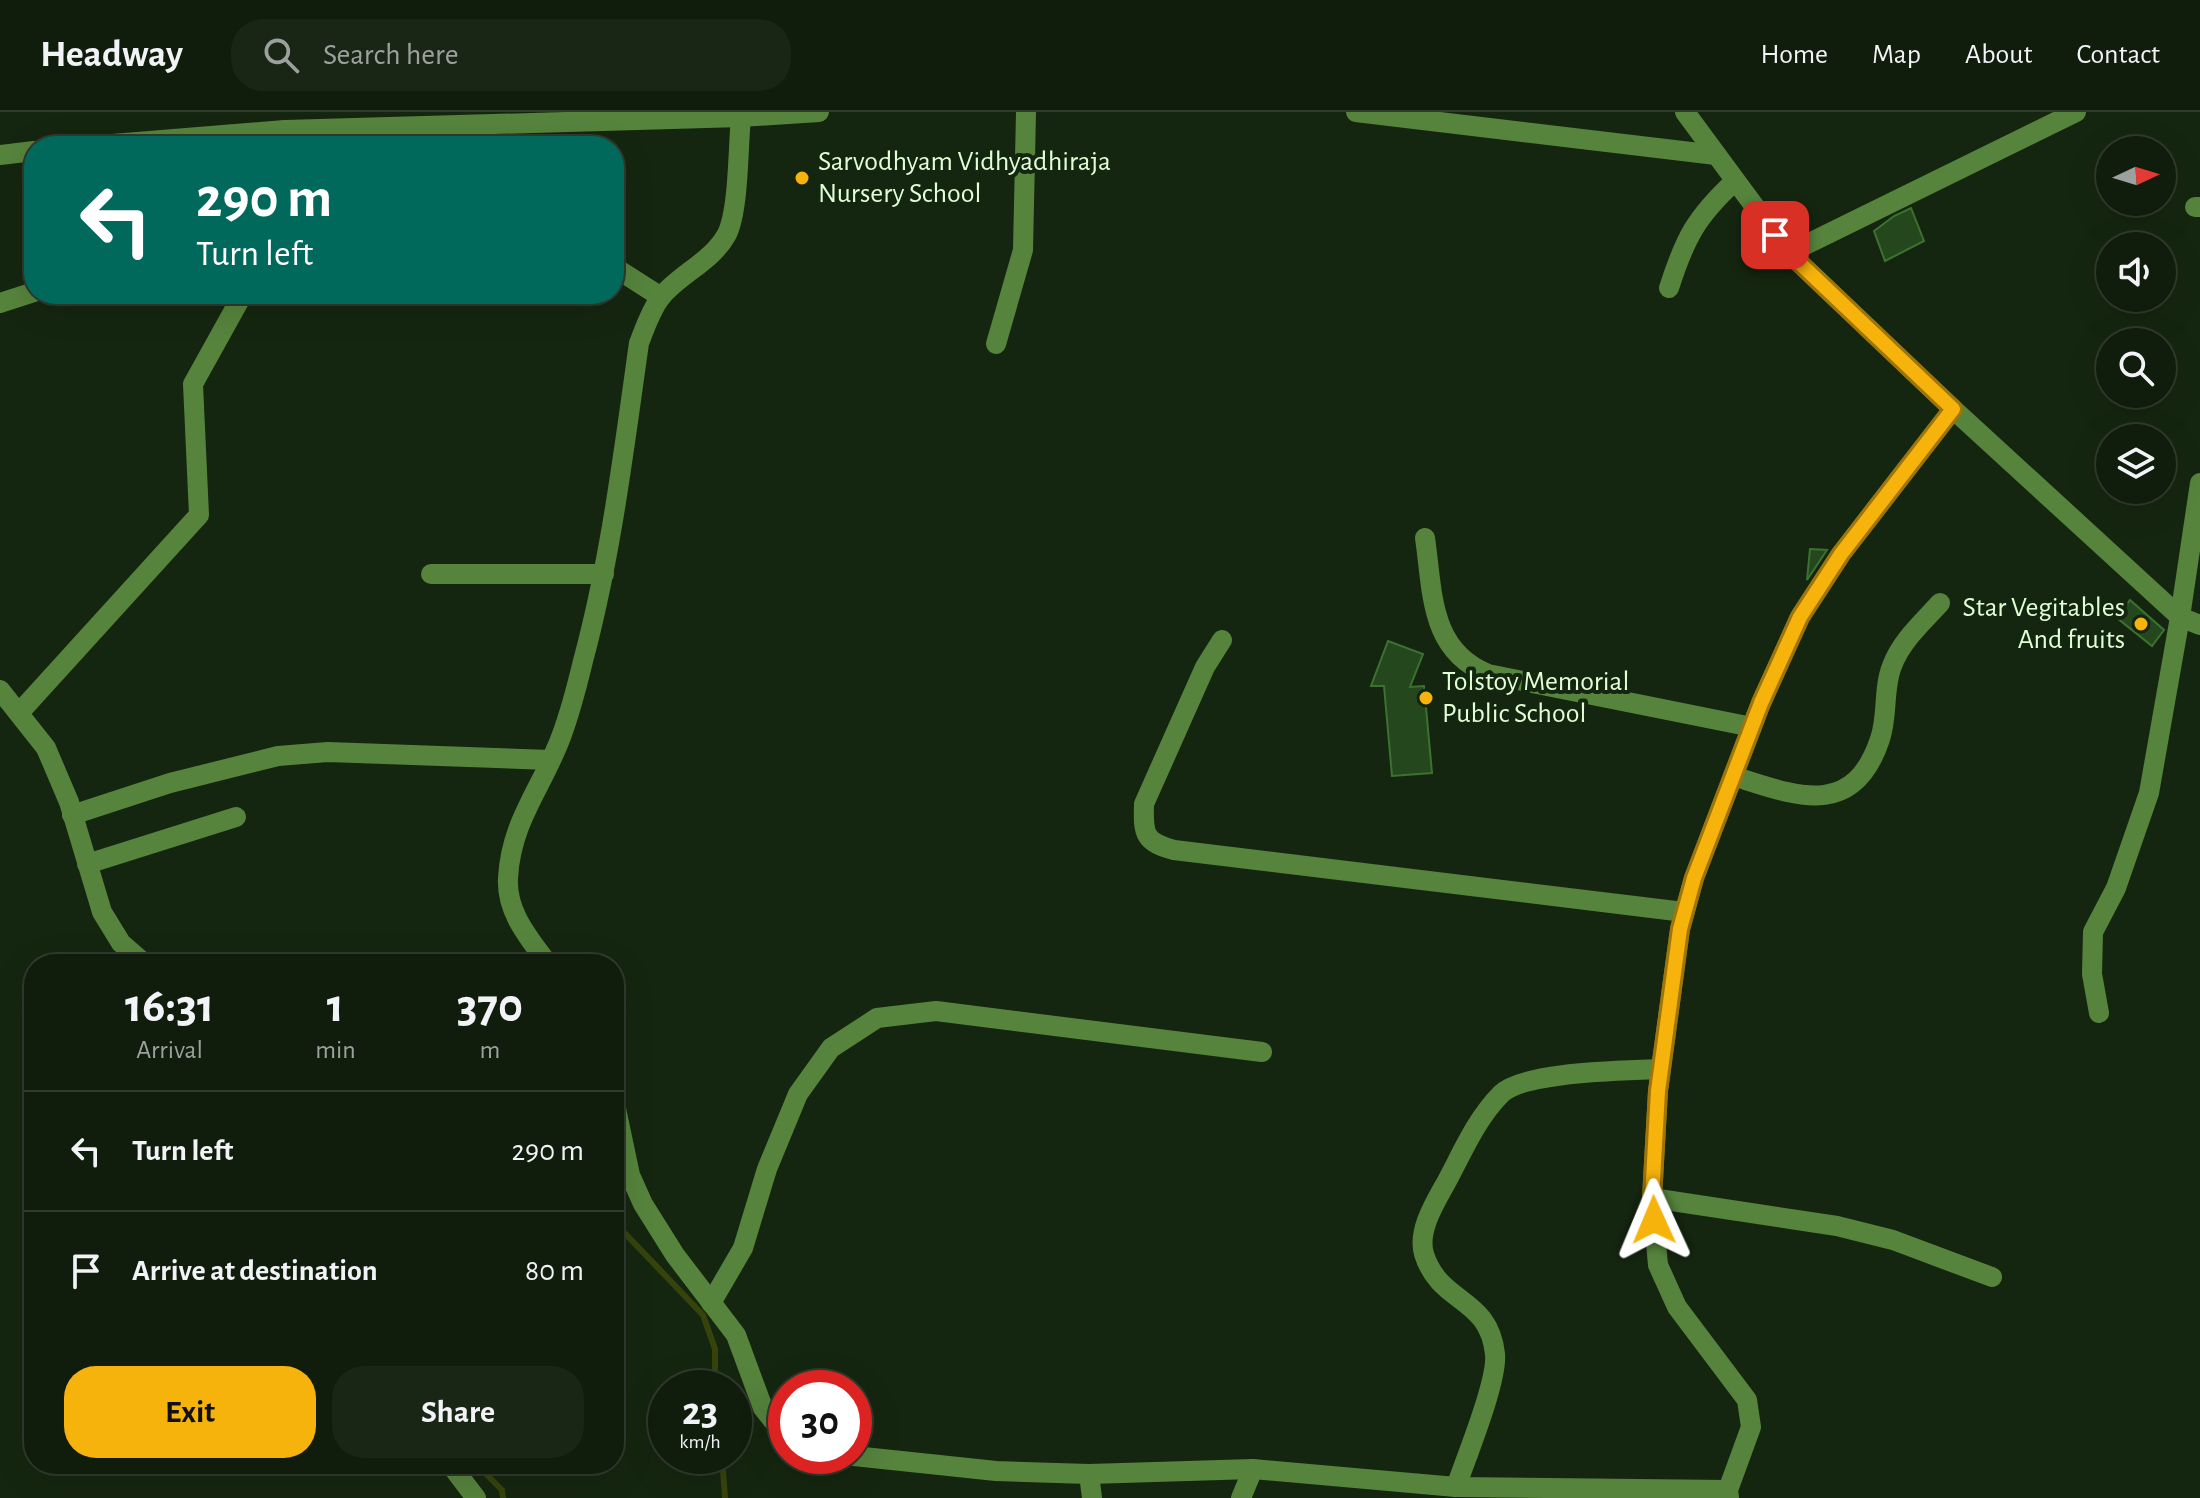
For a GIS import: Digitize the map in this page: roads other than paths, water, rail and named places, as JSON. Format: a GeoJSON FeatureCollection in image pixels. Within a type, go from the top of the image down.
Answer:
{"type":"FeatureCollection","features":[{"type":"Feature","properties":{"kind":"street"},"geometry":{"type":"LineString","coordinates":[[168,136],[288,121],[741,117],[819,112]]}},
{"type":"Feature","properties":{"kind":"street"},"geometry":{"type":"LineString","coordinates":[[996,344],[1023,250],[1026,112]]}},
{"type":"Feature","properties":{"kind":"street"},"geometry":{"type":"LineString","coordinates":[[1356,112],[1716,155]]}},
{"type":"Feature","properties":{"kind":"street"},"geometry":{"type":"LineString","coordinates":[[1685,112],[1789,253],[1953,409],[2180,617],[2200,625]]}},
{"type":"Feature","properties":{"kind":"street"},"geometry":{"type":"LineString","coordinates":[[1789,253],[2076,112]]}},
{"type":"Feature","properties":{"kind":"street"},"geometry":{"type":"LineString","coordinates":[[541,954],[520,926],[508,898],[517,826],[561,737],[583,660],[604,574],[639,343],[661,297],[717,248],[728,232],[734,203],[741,117]]}},
{"type":"Feature","properties":{"kind":"street"},"geometry":{"type":"LineString","coordinates":[[0,155],[24,152]]}},
{"type":"Feature","properties":{"kind":"street"},"geometry":{"type":"LineString","coordinates":[[1669,288],[1693,226],[1711,203],[1735,181]]}},
{"type":"Feature","properties":{"kind":"street"},"geometry":{"type":"LineString","coordinates":[[624,273],[661,297]]}},
{"type":"Feature","properties":{"kind":"street"},"geometry":{"type":"LineString","coordinates":[[0,303],[24,295]]}},
{"type":"Feature","properties":{"kind":"street"},"geometry":{"type":"LineString","coordinates":[[19,713],[199,515],[193,384],[237,304]]}},
{"type":"Feature","properties":{"kind":"street"},"geometry":{"type":"LineString","coordinates":[[872,1458],[996,1471],[1089,1474],[1253,1469],[1456,1487],[1728,1494],[1751,1427],[1747,1400],[1677,1307],[1658,1265],[1652,1198],[1661,1069],[1680,929],[1694,878],[1733,776],[1800,617],[1841,554],[1953,409]]}},
{"type":"Feature","properties":{"kind":"street"},"geometry":{"type":"LineString","coordinates":[[2099,1013],[2092,974],[2093,932],[2116,888],[2149,793],[2200,483]]}},
{"type":"Feature","properties":{"kind":"street"},"geometry":{"type":"LineString","coordinates":[[1425,538],[1443,636],[1468,666],[1488,674],[1752,727]]}},
{"type":"Feature","properties":{"kind":"street"},"geometry":{"type":"LineString","coordinates":[[431,574],[604,574]]}},
{"type":"Feature","properties":{"kind":"street"},"geometry":{"type":"LineString","coordinates":[[1733,776],[1806,797],[1830,794],[1852,784],[1867,767],[1880,738],[1890,669],[1900,649],[1940,603]]}},
{"type":"Feature","properties":{"kind":"street"},"geometry":{"type":"LineString","coordinates":[[1222,640],[1205,667],[1144,804],[1143,825],[1146,835],[1156,845],[1174,850],[1684,912]]}},
{"type":"Feature","properties":{"kind":"street"},"geometry":{"type":"LineString","coordinates":[[0,690],[46,748],[72,815],[102,912],[121,943],[134,954]]}},
{"type":"Feature","properties":{"kind":"street"},"geometry":{"type":"LineString","coordinates":[[72,815],[170,783],[278,756],[328,752],[550,760]]}},
{"type":"Feature","properties":{"kind":"street"},"geometry":{"type":"LineString","coordinates":[[87,864],[236,817]]}},
{"type":"Feature","properties":{"kind":"street"},"geometry":{"type":"LineString","coordinates":[[711,1303],[743,1248],[767,1169],[798,1094],[831,1048],[877,1018],[936,1011],[1262,1052]]}},
{"type":"Feature","properties":{"kind":"street"},"geometry":{"type":"LineString","coordinates":[[1456,1487],[1489,1389],[1496,1357],[1491,1329],[1480,1313],[1434,1277],[1423,1251],[1426,1223],[1478,1123],[1503,1091],[1542,1077],[1661,1069]]}},
{"type":"Feature","properties":{"kind":"street"},"geometry":{"type":"LineString","coordinates":[[624,1146],[630,1175],[643,1204],[675,1255],[736,1335],[768,1414]]}},
{"type":"Feature","properties":{"kind":"street"},"geometry":{"type":"LineString","coordinates":[[1652,1198],[1837,1226],[1893,1240],[1992,1277]]}},
{"type":"Feature","properties":{"kind":"street"},"geometry":{"type":"LineString","coordinates":[[1241,1498],[1253,1469]]}},
{"type":"Feature","properties":{"kind":"street"},"geometry":{"type":"LineString","coordinates":[[458,1474],[476,1498]]}},
{"type":"Feature","properties":{"kind":"street"},"geometry":{"type":"LineString","coordinates":[[1089,1474],[1092,1498]]}},
{"type":"Feature","properties":{"kind":"waterway"},"geometry":{"type":"LineString","coordinates":[[624,1232],[703,1315],[715,1349],[715,1370]]}},
{"type":"Feature","properties":{"kind":"waterway"},"geometry":{"type":"LineString","coordinates":[[486,1474],[502,1490],[503,1498]]}},
{"type":"Feature","properties":{"kind":"waterway"},"geometry":{"type":"LineString","coordinates":[[723,1474],[725,1498]]}},
{"type":"Feature","properties":{"kind":"place","name":"Sarvodhyam Vidhyadhiraja Nursery School"},"geometry":{"type":"Point","coordinates":[802,178]}},
{"type":"Feature","properties":{"kind":"place","name":"Star Vegitables And fruits"},"geometry":{"type":"Point","coordinates":[2141,624]}},
{"type":"Feature","properties":{"kind":"place","name":"Tolstoy Memorial Public School"},"geometry":{"type":"Point","coordinates":[1426,698]}}]}
